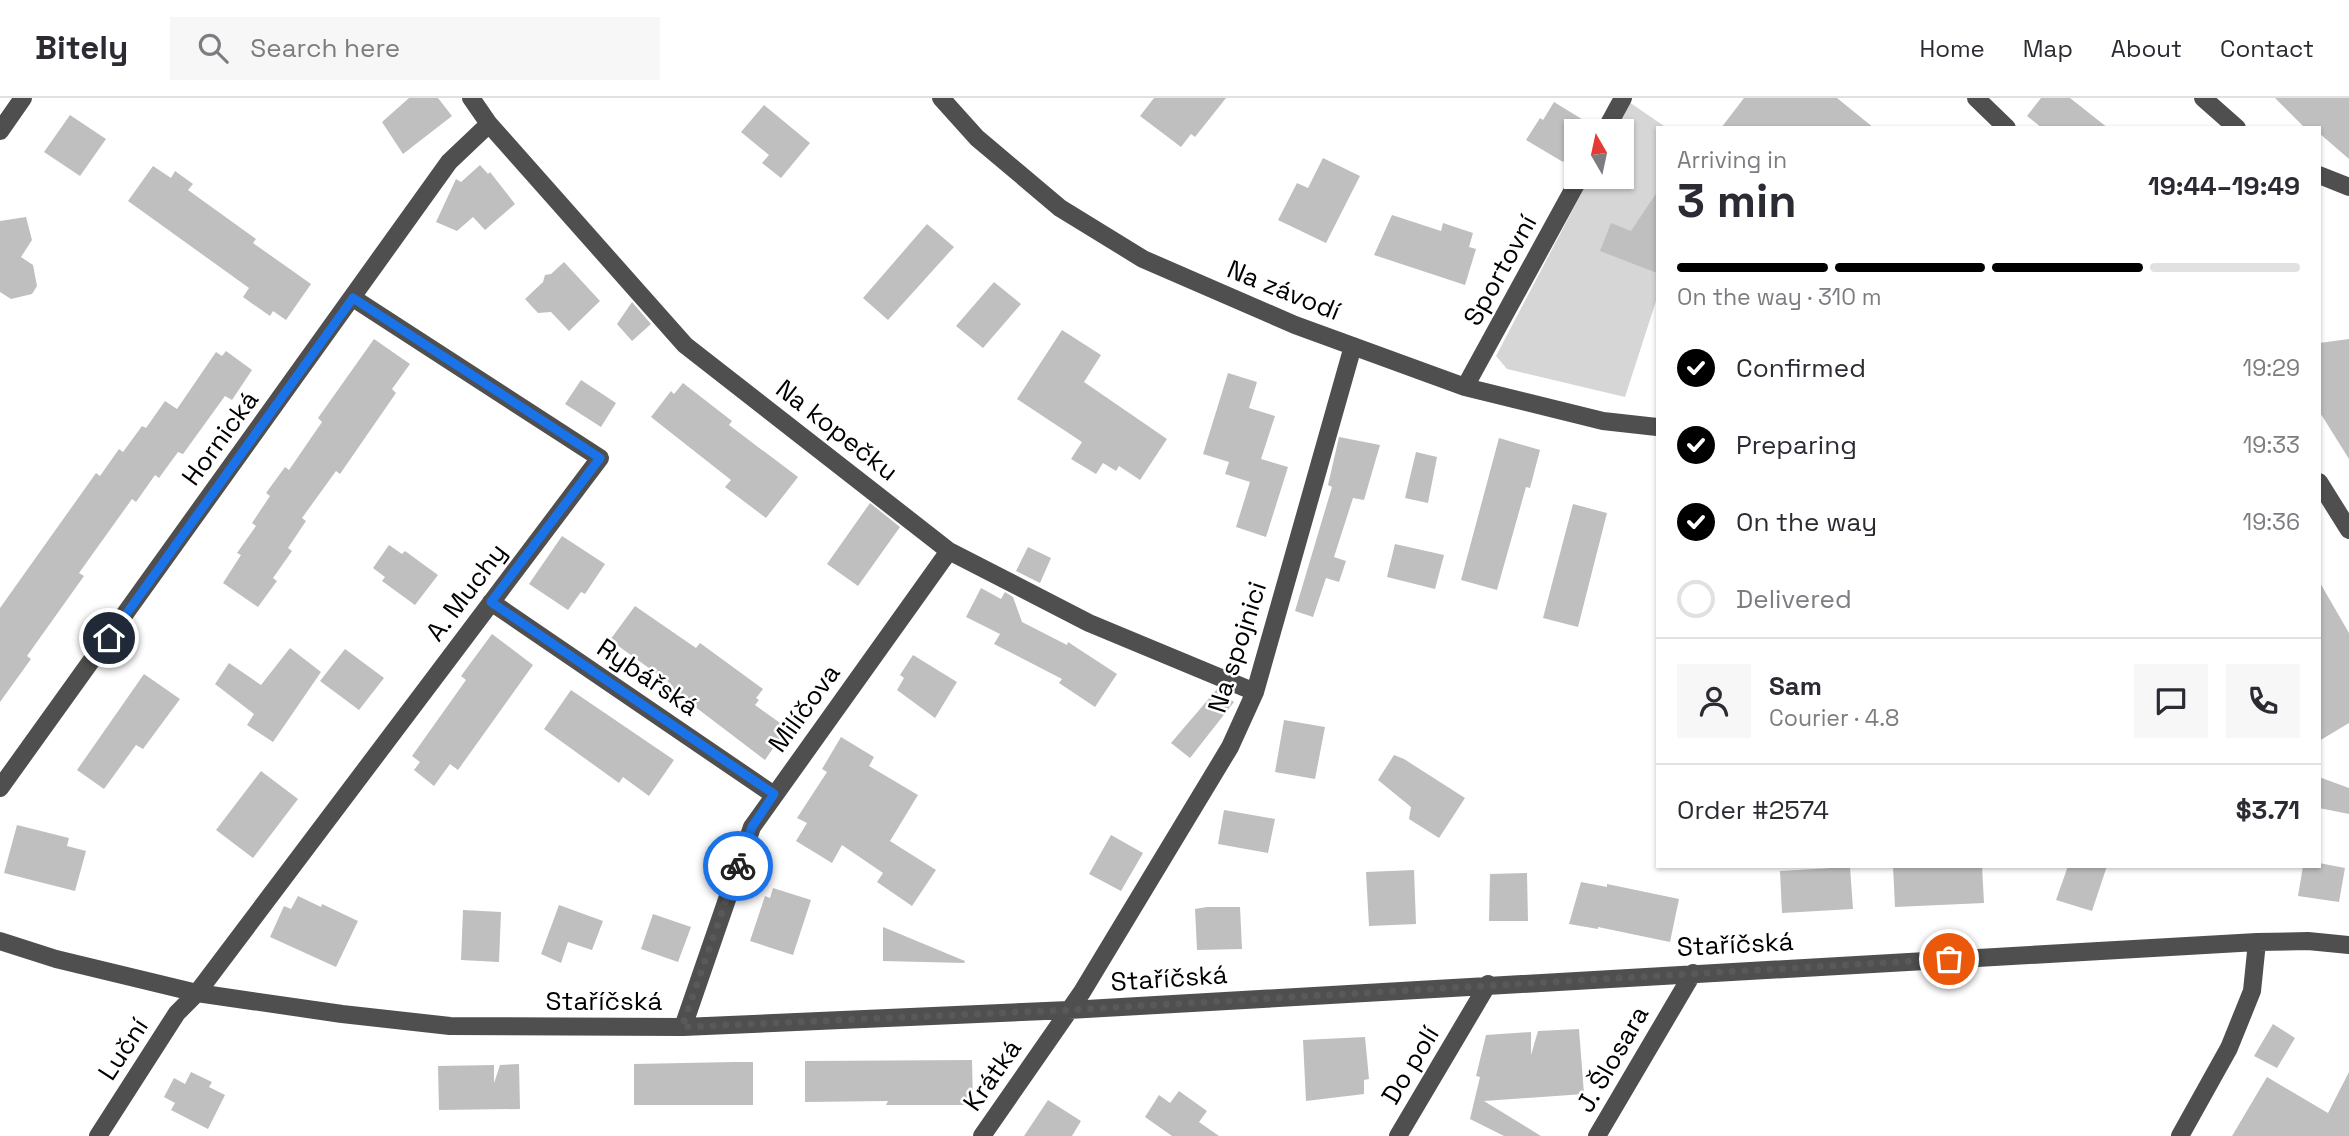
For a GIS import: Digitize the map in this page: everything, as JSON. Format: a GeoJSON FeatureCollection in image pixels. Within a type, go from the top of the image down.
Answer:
{"type":"FeatureCollection","features":[{"type":"Feature","properties":{"kind":"street"},"geometry":{"type":"LineString","coordinates":[[0,131],[23,98]]}},
{"type":"Feature","properties":{"kind":"street","name":"Na kopečku"},"geometry":{"type":"LineString","coordinates":[[471,98],[489,124],[685,345],[949,551],[1089,623],[1255,692]]}},
{"type":"Feature","properties":{"kind":"street","name":"Na závodí"},"geometry":{"type":"LineString","coordinates":[[941,98],[977,138],[1060,208],[1143,259],[1295,325],[1465,387],[1603,421],[1656,426]]}},
{"type":"Feature","properties":{"kind":"street"},"geometry":{"type":"LineString","coordinates":[[1612,119],[1623,98]]}},
{"type":"Feature","properties":{"kind":"street"},"geometry":{"type":"LineString","coordinates":[[2203,98],[2235,126]]}},
{"type":"Feature","properties":{"kind":"street"},"geometry":{"type":"LineString","coordinates":[[1980,99],[2005,126]]}},
{"type":"Feature","properties":{"kind":"street","name":"Hornická"},"geometry":{"type":"LineString","coordinates":[[0,788],[449,162],[489,124]]}},
{"type":"Feature","properties":{"kind":"street"},"geometry":{"type":"LineString","coordinates":[[2321,176],[2349,187]]}},
{"type":"Feature","properties":{"kind":"street","name":"Sportovní"},"geometry":{"type":"LineString","coordinates":[[1465,387],[1573,189]]}},
{"type":"Feature","properties":{"kind":"street","name":"A. Muchy"},"geometry":{"type":"LineString","coordinates":[[197,993],[600,458],[353,298]]}},
{"type":"Feature","properties":{"kind":"street","name":"Na spojnici"},"geometry":{"type":"LineString","coordinates":[[1069,1010],[1230,747],[1255,692],[1353,346]]}},
{"type":"Feature","properties":{"kind":"street"},"geometry":{"type":"LineString","coordinates":[[2321,485],[2349,530]]}},
{"type":"Feature","properties":{"kind":"street","name":"Milíčova"},"geometry":{"type":"LineString","coordinates":[[682,1027],[752,827],[949,551]]}},
{"type":"Feature","properties":{"kind":"street","name":"Rybářská"},"geometry":{"type":"LineString","coordinates":[[491,602],[774,794]]}},
{"type":"Feature","properties":{"kind":"street","name":"Staříčská"},"geometry":{"type":"LineString","coordinates":[[0,941],[56,959],[197,993],[342,1014],[450,1026],[682,1027],[1069,1010],[2256,942],[2308,941],[2349,944]]}},
{"type":"Feature","properties":{"kind":"street"},"geometry":{"type":"LineString","coordinates":[[2180,1136],[2229,1048],[2252,991],[2256,942]]}},
{"type":"Feature","properties":{"kind":"street","name":"J. Šlosara"},"geometry":{"type":"LineString","coordinates":[[1597,1136],[1693,973]]}},
{"type":"Feature","properties":{"kind":"street","name":"Do polí"},"geometry":{"type":"LineString","coordinates":[[1398,1136],[1488,984]]}},
{"type":"Feature","properties":{"kind":"street","name":"Luční"},"geometry":{"type":"LineString","coordinates":[[98,1136],[177,1013],[197,993]]}},
{"type":"Feature","properties":{"kind":"street","name":"Krátká"},"geometry":{"type":"LineString","coordinates":[[982,1136],[1069,1010]]}},
{"type":"Feature","properties":{"kind":"shaded area"},"geometry":{"type":"Polygon","coordinates":[[[1629,102],[1664,126],[1656,126],[1656,194],[1652,200],[1656,203],[1656,301],[1625,397],[1507,369],[1496,356],[1584,189],[1634,189],[1634,119],[1620,119],[1629,102]]]}},
{"type":"Feature","properties":{"kind":"building"},"geometry":{"type":"Polygon","coordinates":[[[409,98],[438,98],[452,116],[403,154],[382,122],[409,98]]]}},
{"type":"Feature","properties":{"kind":"building"},"geometry":{"type":"Polygon","coordinates":[[[1154,98],[1226,98],[1195,137],[1191,134],[1181,147],[1140,116],[1154,98]]]}},
{"type":"Feature","properties":{"kind":"building"},"geometry":{"type":"Polygon","coordinates":[[[1744,98],[1837,98],[1872,126],[1723,126],[1744,98]]]}},
{"type":"Feature","properties":{"kind":"building"},"geometry":{"type":"Polygon","coordinates":[[[2041,98],[2070,98],[2105,126],[2040,126],[2027,116],[2041,98]]]}},
{"type":"Feature","properties":{"kind":"building"},"geometry":{"type":"Polygon","coordinates":[[[2275,98],[2349,98],[2349,159],[2321,135],[2321,126],[2303,126],[2275,98]]]}},
{"type":"Feature","properties":{"kind":"building"},"geometry":{"type":"Polygon","coordinates":[[[1554,102],[1582,119],[1564,119],[1563,162],[1526,140],[1540,118],[1543,120],[1554,102]]]}},
{"type":"Feature","properties":{"kind":"building"},"geometry":{"type":"Polygon","coordinates":[[[764,105],[810,143],[781,178],[762,163],[769,155],[741,132],[764,105]]]}},
{"type":"Feature","properties":{"kind":"building"},"geometry":{"type":"Polygon","coordinates":[[[70,115],[106,139],[80,176],[44,152],[70,115]]]}},
{"type":"Feature","properties":{"kind":"building"},"geometry":{"type":"Polygon","coordinates":[[[1323,158],[1360,176],[1326,243],[1278,220],[1297,183],[1308,188],[1323,158]]]}},
{"type":"Feature","properties":{"kind":"building"},"geometry":{"type":"Polygon","coordinates":[[[480,165],[488,174],[490,172],[515,204],[485,230],[473,217],[457,231],[436,222],[456,179],[461,182],[480,165]]]}},
{"type":"Feature","properties":{"kind":"building"},"geometry":{"type":"Polygon","coordinates":[[[153,166],[171,178],[175,171],[193,184],[188,190],[256,239],[253,243],[311,284],[286,320],[273,311],[270,316],[243,297],[249,288],[128,201],[153,166]]]}},
{"type":"Feature","properties":{"kind":"building"},"geometry":{"type":"Polygon","coordinates":[[[1656,194],[1656,273],[1600,251],[1611,223],[1631,231],[1656,194]]]}},
{"type":"Feature","properties":{"kind":"building"},"geometry":{"type":"Polygon","coordinates":[[[1392,215],[1441,231],[1443,223],[1473,233],[1469,247],[1476,249],[1465,285],[1374,255],[1392,215]]]}},
{"type":"Feature","properties":{"kind":"building"},"geometry":{"type":"Polygon","coordinates":[[[26,217],[32,240],[21,257],[33,265],[37,286],[32,294],[11,299],[0,292],[0,221],[26,217]]]}},
{"type":"Feature","properties":{"kind":"building"},"geometry":{"type":"Polygon","coordinates":[[[927,224],[954,247],[888,320],[863,298],[927,224]]]}},
{"type":"Feature","properties":{"kind":"building"},"geometry":{"type":"Polygon","coordinates":[[[564,262],[600,301],[569,331],[551,312],[538,313],[525,299],[543,282],[545,275],[551,274],[564,262]]]}},
{"type":"Feature","properties":{"kind":"building"},"geometry":{"type":"Polygon","coordinates":[[[994,282],[1021,304],[983,348],[956,326],[994,282]]]}},
{"type":"Feature","properties":{"kind":"building"},"geometry":{"type":"Polygon","coordinates":[[[632,302],[651,324],[632,341],[617,324],[632,302]]]}},
{"type":"Feature","properties":{"kind":"building"},"geometry":{"type":"Polygon","coordinates":[[[1062,330],[1101,355],[1084,382],[1167,439],[1140,480],[1119,466],[1116,471],[1103,463],[1096,474],[1071,459],[1082,442],[1017,399],[1062,330]]]}},
{"type":"Feature","properties":{"kind":"building"},"geometry":{"type":"Polygon","coordinates":[[[374,339],[410,364],[392,389],[396,393],[340,474],[336,471],[302,518],[306,521],[288,548],[292,551],[273,578],[277,581],[258,607],[223,583],[241,555],[237,553],[256,526],[252,523],[270,496],[266,493],[285,467],[289,470],[322,422],[318,418],[374,339]]]}},
{"type":"Feature","properties":{"kind":"building"},"geometry":{"type":"Polygon","coordinates":[[[2349,339],[2349,459],[2321,414],[2321,343],[2349,339]]]}},
{"type":"Feature","properties":{"kind":"building"},"geometry":{"type":"Polygon","coordinates":[[[226,351],[252,370],[232,400],[225,396],[183,454],[178,452],[159,478],[155,475],[136,502],[132,499],[79,573],[84,576],[27,656],[31,659],[0,702],[0,608],[96,473],[100,476],[119,449],[123,452],[142,426],[146,428],[165,401],[177,409],[216,352],[222,356],[226,351]]]}},
{"type":"Feature","properties":{"kind":"building"},"geometry":{"type":"Polygon","coordinates":[[[1228,373],[1257,382],[1249,408],[1275,416],[1261,459],[1288,467],[1266,537],[1236,527],[1250,482],[1225,474],[1229,462],[1203,454],[1228,373]]]}},
{"type":"Feature","properties":{"kind":"building"},"geometry":{"type":"Polygon","coordinates":[[[581,380],[616,403],[601,427],[565,404],[581,380]]]}},
{"type":"Feature","properties":{"kind":"building"},"geometry":{"type":"Polygon","coordinates":[[[683,383],[732,421],[729,425],[798,477],[766,518],[725,487],[731,480],[651,417],[671,391],[674,394],[683,383]]]}},
{"type":"Feature","properties":{"kind":"building"},"geometry":{"type":"Polygon","coordinates":[[[1339,437],[1380,445],[1364,500],[1353,498],[1334,557],[1346,561],[1339,582],[1326,578],[1313,617],[1295,611],[1332,487],[1328,485],[1339,437]]]}},
{"type":"Feature","properties":{"kind":"building"},"geometry":{"type":"Polygon","coordinates":[[[1499,438],[1540,450],[1530,488],[1526,487],[1497,590],[1461,580],[1499,438]]]}},
{"type":"Feature","properties":{"kind":"building"},"geometry":{"type":"Polygon","coordinates":[[[1416,452],[1437,457],[1428,503],[1405,498],[1416,452]]]}},
{"type":"Feature","properties":{"kind":"building"},"geometry":{"type":"Polygon","coordinates":[[[870,503],[900,527],[858,586],[827,564],[870,503]]]}},
{"type":"Feature","properties":{"kind":"building"},"geometry":{"type":"Polygon","coordinates":[[[1573,504],[1607,513],[1578,627],[1543,618],[1573,504]]]}},
{"type":"Feature","properties":{"kind":"building"},"geometry":{"type":"Polygon","coordinates":[[[562,536],[605,564],[585,594],[581,592],[568,610],[529,584],[562,536]]]}},
{"type":"Feature","properties":{"kind":"building"},"geometry":{"type":"Polygon","coordinates":[[[1395,544],[1444,555],[1435,589],[1387,577],[1395,544]]]}},
{"type":"Feature","properties":{"kind":"building"},"geometry":{"type":"Polygon","coordinates":[[[389,545],[402,554],[405,551],[438,575],[415,605],[382,581],[385,577],[373,568],[389,545]]]}},
{"type":"Feature","properties":{"kind":"building"},"geometry":{"type":"Polygon","coordinates":[[[1028,547],[1051,558],[1040,583],[1016,571],[1028,547]]]}},
{"type":"Feature","properties":{"kind":"building"},"geometry":{"type":"Polygon","coordinates":[[[2321,584],[2349,633],[2349,723],[2321,740],[2321,584]]]}},
{"type":"Feature","properties":{"kind":"building"},"geometry":{"type":"Polygon","coordinates":[[[981,588],[1001,599],[1005,592],[1013,597],[1022,622],[1067,645],[1068,642],[1117,674],[1095,707],[1059,683],[1062,679],[994,644],[1000,634],[966,617],[981,588]]]}},
{"type":"Feature","properties":{"kind":"building"},"geometry":{"type":"Polygon","coordinates":[[[635,606],[696,648],[700,643],[763,689],[756,698],[759,700],[755,705],[787,728],[765,760],[669,687],[671,684],[610,640],[635,606]]]}},
{"type":"Feature","properties":{"kind":"building"},"geometry":{"type":"Polygon","coordinates":[[[492,634],[533,665],[458,770],[450,764],[434,786],[414,770],[420,762],[412,756],[466,680],[461,676],[492,634]]]}},
{"type":"Feature","properties":{"kind":"building"},"geometry":{"type":"Polygon","coordinates":[[[290,648],[321,672],[273,742],[247,725],[254,714],[215,684],[229,663],[261,685],[290,648]]]}},
{"type":"Feature","properties":{"kind":"building"},"geometry":{"type":"Polygon","coordinates":[[[345,649],[384,678],[359,710],[320,681],[345,649]]]}},
{"type":"Feature","properties":{"kind":"building"},"geometry":{"type":"Polygon","coordinates":[[[913,655],[957,682],[935,718],[897,690],[904,678],[900,675],[913,655]]]}},
{"type":"Feature","properties":{"kind":"building"},"geometry":{"type":"Polygon","coordinates":[[[144,674],[180,699],[143,749],[136,745],[104,789],[77,770],[144,674]]]}},
{"type":"Feature","properties":{"kind":"building"},"geometry":{"type":"Polygon","coordinates":[[[1217,689],[1234,702],[1190,758],[1171,743],[1217,689]]]}},
{"type":"Feature","properties":{"kind":"building"},"geometry":{"type":"Polygon","coordinates":[[[571,690],[674,760],[649,796],[623,777],[619,783],[544,729],[571,690]]]}},
{"type":"Feature","properties":{"kind":"building"},"geometry":{"type":"Polygon","coordinates":[[[1284,720],[1325,727],[1315,779],[1275,772],[1284,720]]]}},
{"type":"Feature","properties":{"kind":"building"},"geometry":{"type":"Polygon","coordinates":[[[841,737],[874,757],[869,766],[918,795],[890,841],[936,870],[912,906],[877,882],[883,873],[842,845],[832,863],[796,841],[807,823],[797,818],[827,772],[822,769],[841,737]]]}},
{"type":"Feature","properties":{"kind":"building"},"geometry":{"type":"Polygon","coordinates":[[[1394,755],[1465,798],[1439,838],[1409,819],[1411,807],[1378,780],[1394,755]]]}},
{"type":"Feature","properties":{"kind":"building"},"geometry":{"type":"Polygon","coordinates":[[[261,771],[298,799],[253,858],[216,830],[261,771]]]}},
{"type":"Feature","properties":{"kind":"building"},"geometry":{"type":"Polygon","coordinates":[[[2321,778],[2349,788],[2349,814],[2321,808],[2321,778]]]}},
{"type":"Feature","properties":{"kind":"building"},"geometry":{"type":"Polygon","coordinates":[[[1224,810],[1275,819],[1268,853],[1218,844],[1224,810]]]}},
{"type":"Feature","properties":{"kind":"building"},"geometry":{"type":"Polygon","coordinates":[[[17,825],[69,838],[67,846],[86,851],[75,891],[4,873],[17,825]]]}},
{"type":"Feature","properties":{"kind":"building"},"geometry":{"type":"Polygon","coordinates":[[[1111,835],[1143,853],[1121,891],[1089,874],[1111,835]]]}},
{"type":"Feature","properties":{"kind":"building"},"geometry":{"type":"Polygon","coordinates":[[[2321,863],[2345,868],[2339,902],[2298,896],[2303,868],[2321,868],[2321,863]]]}},
{"type":"Feature","properties":{"kind":"building"},"geometry":{"type":"Polygon","coordinates":[[[1850,868],[1853,909],[1782,913],[1780,871],[1850,868]]]}},
{"type":"Feature","properties":{"kind":"building"},"geometry":{"type":"Polygon","coordinates":[[[1893,868],[1982,868],[1984,903],[1895,907],[1893,868]]]}},
{"type":"Feature","properties":{"kind":"building"},"geometry":{"type":"Polygon","coordinates":[[[2067,868],[2106,868],[2092,911],[2056,900],[2067,868]]]}},
{"type":"Feature","properties":{"kind":"building"},"geometry":{"type":"Polygon","coordinates":[[[1414,870],[1416,924],[1369,926],[1366,872],[1414,870]]]}},
{"type":"Feature","properties":{"kind":"building"},"geometry":{"type":"Polygon","coordinates":[[[1527,873],[1528,921],[1489,921],[1490,874],[1527,873]]]}},
{"type":"Feature","properties":{"kind":"building"},"geometry":{"type":"Polygon","coordinates":[[[1581,882],[1607,887],[1607,884],[1679,899],[1670,942],[1598,927],[1569,924],[1581,882]]]}},
{"type":"Feature","properties":{"kind":"building"},"geometry":{"type":"Polygon","coordinates":[[[773,888],[811,900],[793,955],[750,941],[765,896],[770,898],[773,888]]]}},
{"type":"Feature","properties":{"kind":"building"},"geometry":{"type":"Polygon","coordinates":[[[298,896],[358,921],[336,967],[270,937],[284,906],[291,909],[298,896]]]}},
{"type":"Feature","properties":{"kind":"building"},"geometry":{"type":"Polygon","coordinates":[[[559,905],[603,921],[592,950],[568,942],[561,963],[541,954],[559,905]]]}},
{"type":"Feature","properties":{"kind":"building"},"geometry":{"type":"Polygon","coordinates":[[[1240,907],[1242,949],[1197,950],[1195,909],[1240,907]]]}},
{"type":"Feature","properties":{"kind":"building"},"geometry":{"type":"Polygon","coordinates":[[[463,910],[501,912],[499,962],[461,960],[463,910]]]}},
{"type":"Feature","properties":{"kind":"building"},"geometry":{"type":"Polygon","coordinates":[[[653,914],[691,927],[678,962],[641,949],[653,914]]]}},
{"type":"Feature","properties":{"kind":"building"},"geometry":{"type":"Polygon","coordinates":[[[883,927],[965,961],[883,961],[883,927]]]}},
{"type":"Feature","properties":{"kind":"building"},"geometry":{"type":"Polygon","coordinates":[[[2273,1024],[2295,1038],[2277,1068],[2254,1056],[2273,1024]]]}},
{"type":"Feature","properties":{"kind":"building"},"geometry":{"type":"Polygon","coordinates":[[[1579,1029],[1584,1094],[1484,1101],[1541,1136],[1504,1136],[1470,1119],[1480,1077],[1476,1076],[1486,1035],[1531,1032],[1531,1055],[1538,1031],[1579,1029]]]}},
{"type":"Feature","properties":{"kind":"building"},"geometry":{"type":"Polygon","coordinates":[[[1365,1037],[1369,1079],[1364,1080],[1364,1094],[1306,1101],[1303,1040],[1365,1037]]]}},
{"type":"Feature","properties":{"kind":"building"},"geometry":{"type":"Polygon","coordinates":[[[972,1060],[973,1105],[886,1105],[888,1101],[805,1102],[805,1061],[972,1060]]]}},
{"type":"Feature","properties":{"kind":"building"},"geometry":{"type":"Polygon","coordinates":[[[753,1062],[753,1105],[634,1105],[634,1064],[753,1062]]]}},
{"type":"Feature","properties":{"kind":"building"},"geometry":{"type":"Polygon","coordinates":[[[519,1064],[520,1109],[439,1110],[438,1066],[494,1065],[494,1083],[500,1065],[519,1064]]]}},
{"type":"Feature","properties":{"kind":"building"},"geometry":{"type":"Polygon","coordinates":[[[191,1072],[212,1082],[209,1087],[225,1095],[208,1129],[171,1110],[175,1103],[164,1097],[174,1078],[185,1084],[191,1072]]]}},
{"type":"Feature","properties":{"kind":"building"},"geometry":{"type":"Polygon","coordinates":[[[2349,1072],[2349,1136],[2232,1136],[2267,1077],[2328,1113],[2349,1072]]]}},
{"type":"Feature","properties":{"kind":"building"},"geometry":{"type":"Polygon","coordinates":[[[1179,1091],[1207,1111],[1199,1122],[1219,1136],[1172,1136],[1145,1117],[1159,1095],[1170,1103],[1179,1091]]]}},
{"type":"Feature","properties":{"kind":"building"},"geometry":{"type":"Polygon","coordinates":[[[1048,1100],[1081,1121],[1072,1136],[1024,1136],[1048,1100]]]}},
{"type":"Feature","properties":{"kind":"way so far"},"geometry":{"type":"LineString","coordinates":[[738,866],[682,1027],[1069,1010],[1949,959]]}},
{"type":"Feature","properties":{"kind":"route"},"geometry":{"type":"LineString","coordinates":[[109,638],[353,298],[600,458],[491,602],[774,794],[752,827],[738,866]]}}]}
